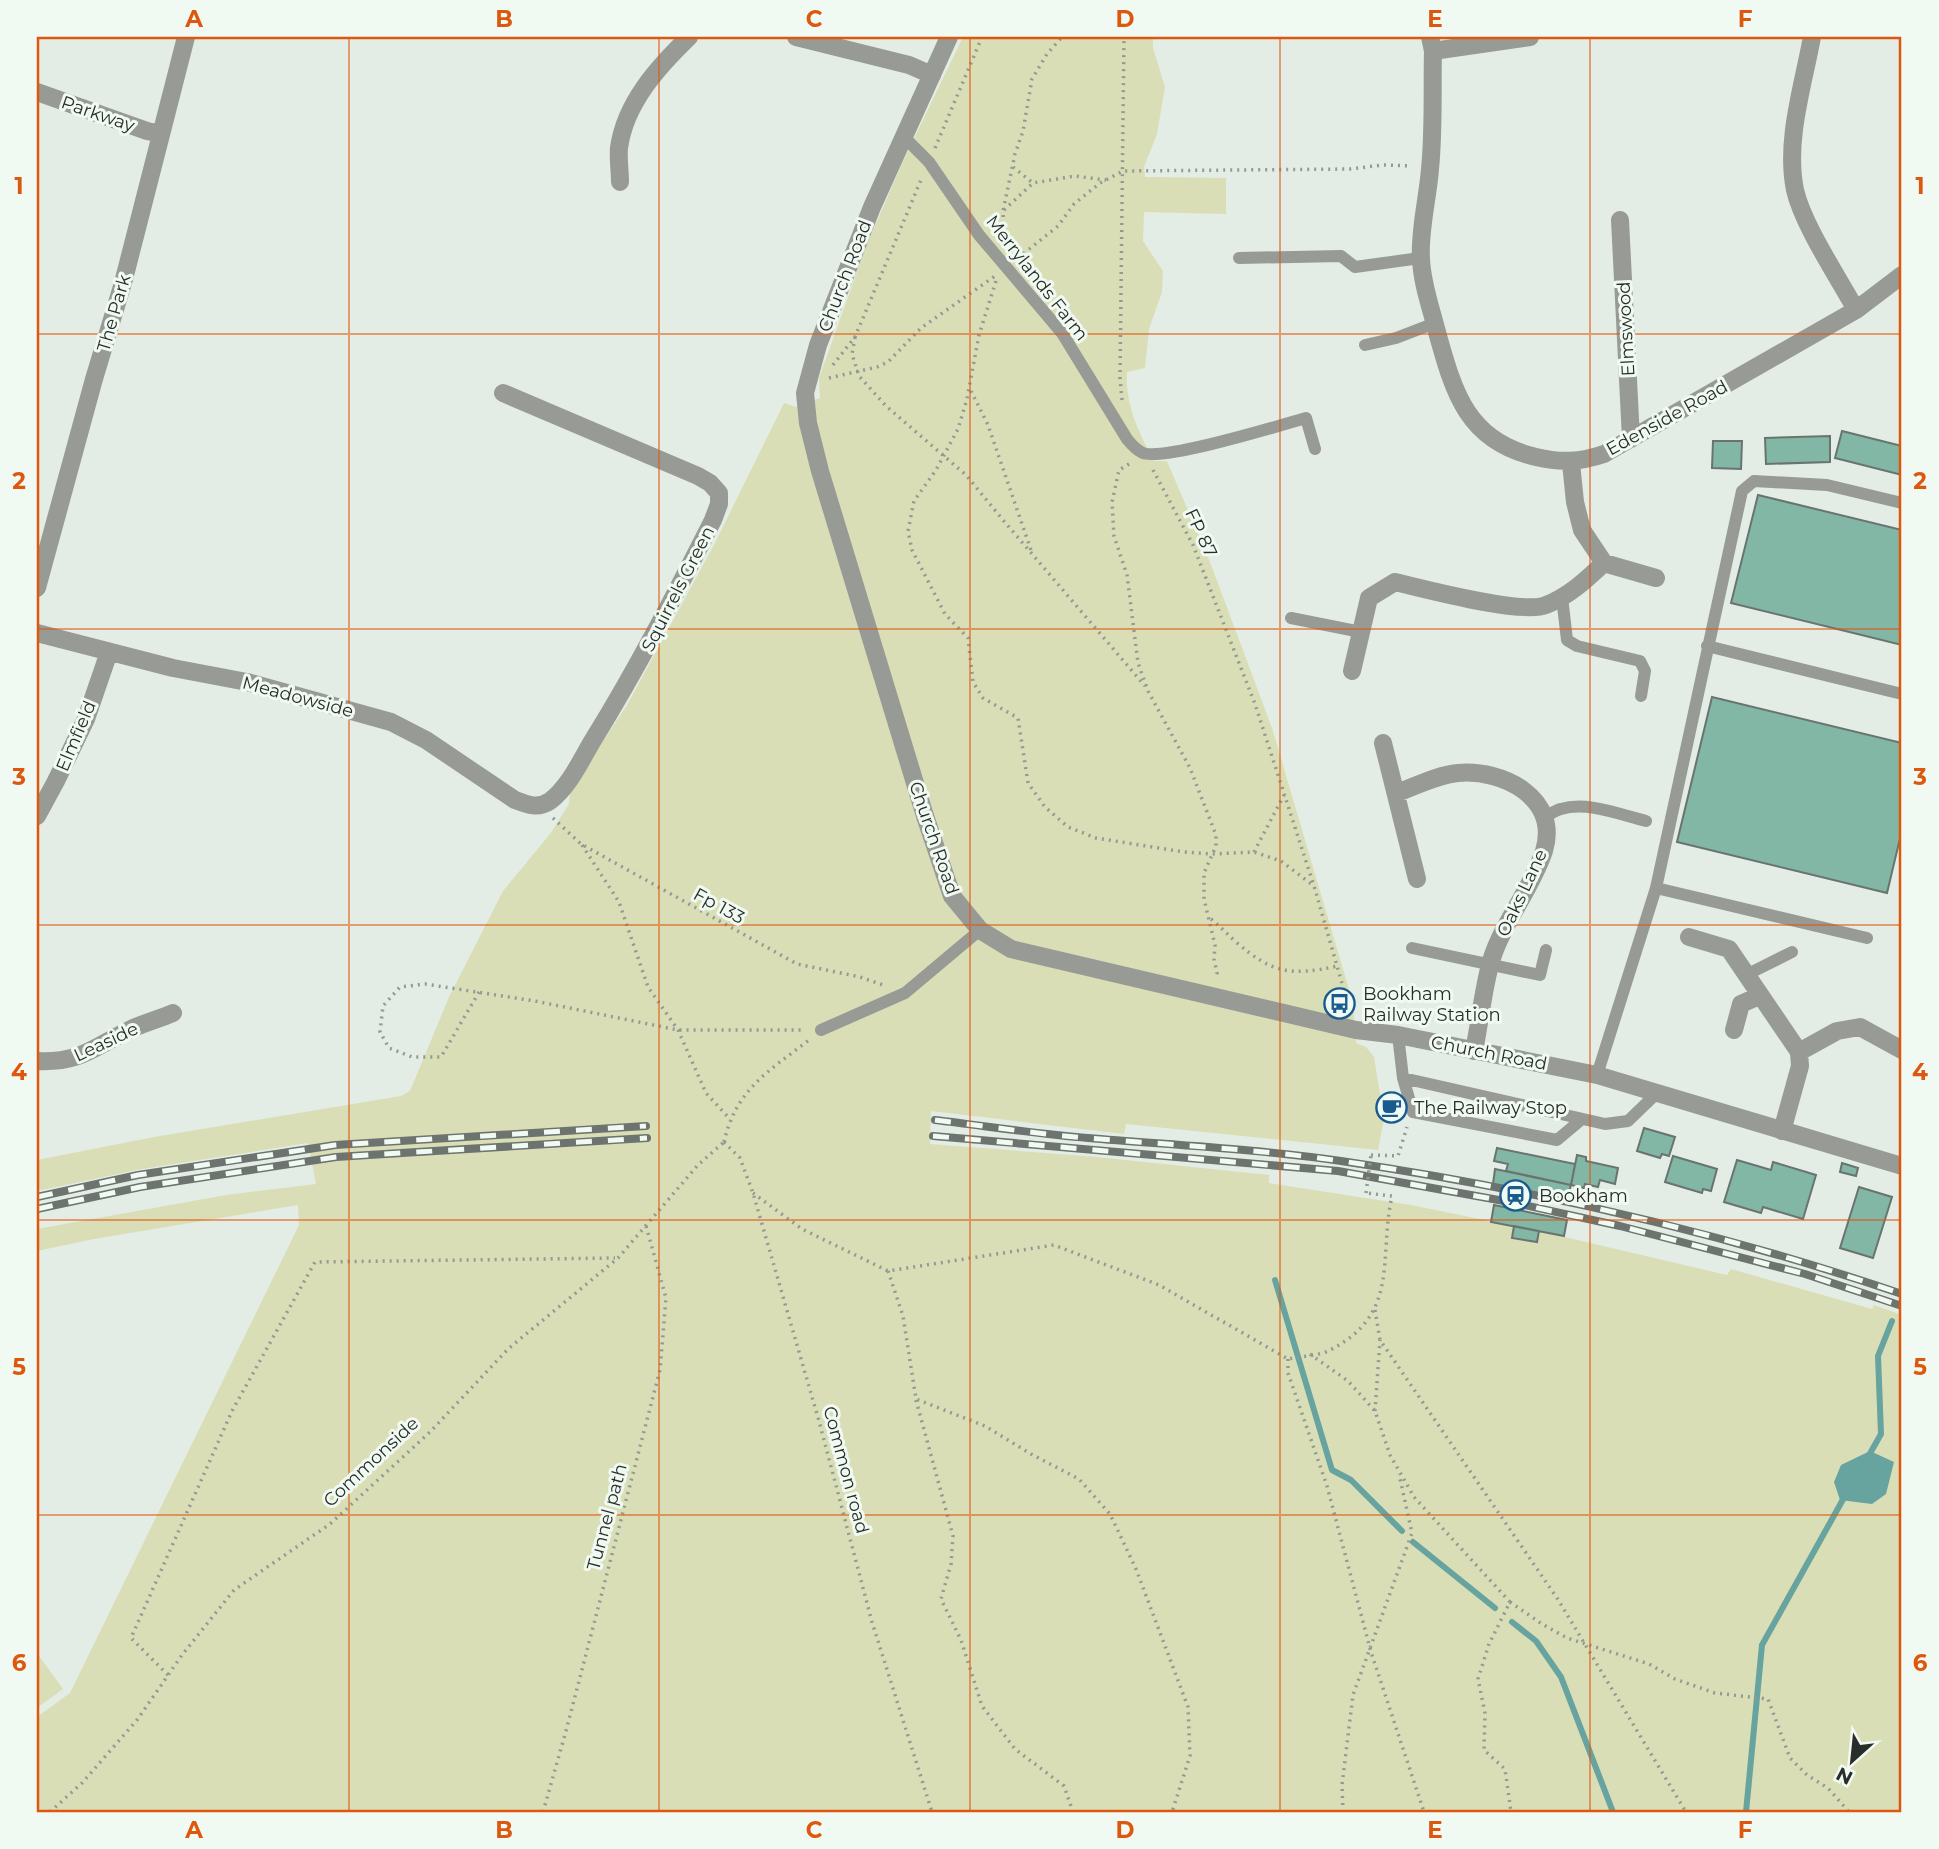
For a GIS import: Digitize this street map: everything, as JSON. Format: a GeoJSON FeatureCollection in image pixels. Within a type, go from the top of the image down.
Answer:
{"type":"FeatureCollection","features":[{"type":"Feature","properties":{"kind":"street","name":"The Park"},"geometry":{"type":"LineString","coordinates":[[37,588],[123,283],[186,37]]}},
{"type":"Feature","properties":{"kind":"street"},"geometry":{"type":"LineString","coordinates":[[620,181],[619,149],[630,111],[659,66],[689,37]]}},
{"type":"Feature","properties":{"kind":"street"},"geometry":{"type":"LineString","coordinates":[[796,37],[909,65],[932,75]]}},
{"type":"Feature","properties":{"kind":"street","name":"Church Road"},"geometry":{"type":"LineString","coordinates":[[949,37],[847,267],[818,345],[805,393],[808,424],[938,858],[952,896],[980,930],[1012,949],[1207,995],[1356,1030],[1398,1035],[1597,1075],[1902,1167]]}},
{"type":"Feature","properties":{"kind":"street"},"geometry":{"type":"LineString","coordinates":[[1432,44],[1530,37]]}},
{"type":"Feature","properties":{"kind":"street"},"geometry":{"type":"LineString","coordinates":[[1812,37],[1792,149],[1796,192],[1804,214],[1856,310]]}},
{"type":"Feature","properties":{"kind":"street","name":"Edenside Road"},"geometry":{"type":"LineString","coordinates":[[1432,44],[1431,166],[1420,258],[1426,292],[1448,372],[1456,390],[1483,432],[1507,448],[1571,463],[1604,454],[1856,310],[1902,275]]}},
{"type":"Feature","properties":{"kind":"street","name":"Parkway"},"geometry":{"type":"LineString","coordinates":[[37,92],[161,134]]}},
{"type":"Feature","properties":{"kind":"street","name":"Elmswood"},"geometry":{"type":"LineString","coordinates":[[1620,220],[1631,439]]}},
{"type":"Feature","properties":{"kind":"street","name":"Squirrels Green"},"geometry":{"type":"LineString","coordinates":[[503,394],[698,476],[710,483],[719,493],[719,505],[713,520],[633,676],[570,777],[556,796],[539,806]]}},
{"type":"Feature","properties":{"kind":"street"},"geometry":{"type":"LineString","coordinates":[[1571,463],[1575,502],[1582,530],[1604,563],[1656,578]]}},
{"type":"Feature","properties":{"kind":"street"},"geometry":{"type":"LineString","coordinates":[[1352,671],[1369,598],[1395,582],[1509,606],[1543,607],[1572,592],[1604,563]]}},
{"type":"Feature","properties":{"kind":"street","name":"Meadowside"},"geometry":{"type":"LineString","coordinates":[[37,633],[109,652],[247,682],[391,722],[426,740],[515,800],[530,806],[539,806]]}},
{"type":"Feature","properties":{"kind":"street","name":"Elmfield"},"geometry":{"type":"LineString","coordinates":[[37,816],[86,719],[109,652]]}},
{"type":"Feature","properties":{"kind":"street"},"geometry":{"type":"LineString","coordinates":[[1383,743],[1418,879]]}},
{"type":"Feature","properties":{"kind":"street"},"geometry":{"type":"LineString","coordinates":[[1397,793],[1458,773],[1481,775],[1506,780],[1525,790],[1538,802],[1545,817]]}},
{"type":"Feature","properties":{"kind":"street","name":"Oaks Lane"},"geometry":{"type":"LineString","coordinates":[[1475,1051],[1491,963],[1503,930],[1544,849],[1547,832],[1545,817]]}},
{"type":"Feature","properties":{"kind":"street"},"geometry":{"type":"LineString","coordinates":[[1689,937],[1729,950],[1799,1052],[1801,1066],[1782,1131]]}},
{"type":"Feature","properties":{"kind":"street"},"geometry":{"type":"LineString","coordinates":[[1734,1030],[1741,1004],[1759,996]]}},
{"type":"Feature","properties":{"kind":"street","name":"Leaside"},"geometry":{"type":"LineString","coordinates":[[37,1061],[57,1062],[84,1056],[131,1029],[173,1013]]}},
{"type":"Feature","properties":{"kind":"street"},"geometry":{"type":"LineString","coordinates":[[1799,1052],[1837,1031],[1860,1027],[1902,1050]]}},
{"type":"Feature","properties":{"kind":"lane","name":"Merrylands Farm"},"geometry":{"type":"LineString","coordinates":[[903,136],[929,162],[979,235],[1062,333],[1126,439],[1144,454]]}},
{"type":"Feature","properties":{"kind":"lane"},"geometry":{"type":"LineString","coordinates":[[1239,258],[1341,256],[1355,267],[1420,258]]}},
{"type":"Feature","properties":{"kind":"lane"},"geometry":{"type":"LineString","coordinates":[[1365,345],[1396,338],[1435,323]]}},
{"type":"Feature","properties":{"kind":"lane"},"geometry":{"type":"LineString","coordinates":[[1144,454],[1177,452],[1307,418],[1315,449]]}},
{"type":"Feature","properties":{"kind":"lane"},"geometry":{"type":"LineString","coordinates":[[1597,1075],[1656,888],[1742,491],[1754,481],[1827,485],[1902,503]]}},
{"type":"Feature","properties":{"kind":"lane"},"geometry":{"type":"LineString","coordinates":[[1562,597],[1567,640],[1577,646],[1640,661],[1645,671],[1641,696]]}},
{"type":"Feature","properties":{"kind":"lane"},"geometry":{"type":"LineString","coordinates":[[1291,618],[1361,632]]}},
{"type":"Feature","properties":{"kind":"lane"},"geometry":{"type":"LineString","coordinates":[[1707,646],[1902,694]]}},
{"type":"Feature","properties":{"kind":"lane"},"geometry":{"type":"LineString","coordinates":[[1545,817],[1561,808],[1578,807],[1646,821]]}},
{"type":"Feature","properties":{"kind":"lane"},"geometry":{"type":"LineString","coordinates":[[1656,888],[1867,939]]}},
{"type":"Feature","properties":{"kind":"lane"},"geometry":{"type":"LineString","coordinates":[[821,1030],[905,993],[980,930]]}},
{"type":"Feature","properties":{"kind":"lane"},"geometry":{"type":"LineString","coordinates":[[1412,948],[1540,975],[1546,950]]}},
{"type":"Feature","properties":{"kind":"lane"},"geometry":{"type":"LineString","coordinates":[[1746,975],[1792,952]]}},
{"type":"Feature","properties":{"kind":"lane"},"geometry":{"type":"LineString","coordinates":[[1398,1035],[1403,1078],[1413,1112],[1557,1140],[1582,1119]]}},
{"type":"Feature","properties":{"kind":"lane"},"geometry":{"type":"LineString","coordinates":[[1403,1078],[1605,1124],[1628,1121],[1657,1093]]}},
{"type":"Feature","properties":{"kind":"path"},"geometry":{"type":"LineString","coordinates":[[982,37],[855,337],[852,354],[858,372],[886,406],[966,475],[1148,691]]}},
{"type":"Feature","properties":{"kind":"path"},"geometry":{"type":"LineString","coordinates":[[1004,265],[1003,211],[1012,166],[1023,131],[1032,79],[1047,54],[1062,37]]}},
{"type":"Feature","properties":{"kind":"path"},"geometry":{"type":"LineString","coordinates":[[1123,404],[1120,378],[1124,37]]}},
{"type":"Feature","properties":{"kind":"path"},"geometry":{"type":"LineString","coordinates":[[1012,166],[1033,183]]}},
{"type":"Feature","properties":{"kind":"path"},"geometry":{"type":"LineString","coordinates":[[1004,265],[1058,226],[1074,204],[1123,171],[1431,166]]}},
{"type":"Feature","properties":{"kind":"path"},"geometry":{"type":"LineString","coordinates":[[1003,211],[1033,183],[1075,176],[1106,180]]}},
{"type":"Feature","properties":{"kind":"path"},"geometry":{"type":"LineString","coordinates":[[855,337],[823,378],[858,372],[888,362],[921,328],[999,273],[979,335],[970,389],[958,429],[944,457],[914,501],[908,531],[912,550],[945,614],[968,638],[973,682],[983,698],[1018,718],[1028,783],[1045,807],[1068,827],[1096,838],[1184,852],[1254,852],[1281,860],[1314,886]]}},
{"type":"Feature","properties":{"kind":"path"},"geometry":{"type":"LineString","coordinates":[[970,389],[988,425],[1033,556]]}},
{"type":"Feature","properties":{"kind":"path"},"geometry":{"type":"LineString","coordinates":[[1144,454],[1119,470],[1112,502],[1114,536],[1127,575],[1138,663],[1148,691],[1190,768],[1216,835],[1216,846],[1204,873],[1204,899],[1215,945],[1217,972],[1207,995]]}},
{"type":"Feature","properties":{"kind":"path","name":"FP 87"},"geometry":{"type":"LineString","coordinates":[[1144,454],[1193,545],[1255,704],[1314,886],[1356,1030]]}},
{"type":"Feature","properties":{"kind":"path"},"geometry":{"type":"LineString","coordinates":[[1254,852],[1284,795]]}},
{"type":"Feature","properties":{"kind":"path","name":"Fp 133"},"geometry":{"type":"LineString","coordinates":[[539,806],[581,844],[797,964],[860,977],[905,993]]}},
{"type":"Feature","properties":{"kind":"path"},"geometry":{"type":"LineString","coordinates":[[581,844],[619,902],[648,986],[678,1030],[706,1093],[729,1118]]}},
{"type":"Feature","properties":{"kind":"path"},"geometry":{"type":"LineString","coordinates":[[1209,918],[1252,955],[1276,969],[1293,973],[1338,966]]}},
{"type":"Feature","properties":{"kind":"path"},"geometry":{"type":"LineString","coordinates":[[479,992],[441,1057],[412,1057],[389,1048],[380,1032],[383,1006],[400,987],[425,984],[479,992],[535,1001],[678,1030],[821,1030]]}},
{"type":"Feature","properties":{"kind":"path"},"geometry":{"type":"LineString","coordinates":[[724,1142],[729,1118],[753,1083],[821,1030]]}},
{"type":"Feature","properties":{"kind":"path"},"geometry":{"type":"LineString","coordinates":[[1375,1412],[1380,1340],[1376,1310],[1385,1266],[1392,1196],[1366,1193],[1371,1155],[1398,1156],[1413,1112]]}},
{"type":"Feature","properties":{"kind":"path","name":"Common road"},"geometry":{"type":"LineString","coordinates":[[724,1142],[740,1158],[753,1193],[819,1421],[872,1622],[932,1812]]}},
{"type":"Feature","properties":{"kind":"path","name":"Commonside"},"geometry":{"type":"LineString","coordinates":[[50,1812],[82,1783],[137,1720],[234,1590],[330,1524],[430,1432],[508,1349],[618,1258],[698,1165],[724,1142]]}},
{"type":"Feature","properties":{"kind":"path"},"geometry":{"type":"LineString","coordinates":[[753,1193],[802,1229],[888,1271],[1054,1245],[1159,1285],[1288,1359],[1328,1351],[1364,1324],[1376,1310]]}},
{"type":"Feature","properties":{"kind":"path","name":"Tunnel path"},"geometry":{"type":"LineString","coordinates":[[543,1812],[660,1370],[666,1298],[646,1226]]}},
{"type":"Feature","properties":{"kind":"path"},"geometry":{"type":"LineString","coordinates":[[168,1675],[131,1638],[232,1411],[315,1262],[618,1258]]}},
{"type":"Feature","properties":{"kind":"path"},"geometry":{"type":"LineString","coordinates":[[888,1271],[903,1316],[916,1399],[953,1535],[951,1564],[941,1599],[961,1640],[982,1706],[1015,1749],[1064,1786],[1073,1812]]}},
{"type":"Feature","properties":{"kind":"path"},"geometry":{"type":"LineString","coordinates":[[1380,1340],[1558,1598],[1686,1812]]}},
{"type":"Feature","properties":{"kind":"path"},"geometry":{"type":"LineString","coordinates":[[1310,1354],[1348,1381],[1375,1412],[1390,1455],[1414,1497],[1510,1602],[1567,1638],[1649,1664],[1675,1679],[1715,1693],[1768,1699],[1790,1758],[1807,1775],[1828,1788],[1849,1812]]}},
{"type":"Feature","properties":{"kind":"path"},"geometry":{"type":"LineString","coordinates":[[1288,1359],[1288,1373],[1327,1486],[1370,1647],[1424,1812]]}},
{"type":"Feature","properties":{"kind":"path"},"geometry":{"type":"LineString","coordinates":[[916,1399],[985,1426],[1079,1479],[1110,1514],[1136,1569],[1188,1707],[1190,1756],[1172,1812]]}},
{"type":"Feature","properties":{"kind":"path"},"geometry":{"type":"LineString","coordinates":[[1343,1812],[1342,1785],[1353,1695],[1412,1533],[1398,1469]]}},
{"type":"Feature","properties":{"kind":"path"},"geometry":{"type":"LineString","coordinates":[[1510,1602],[1489,1644],[1478,1679],[1485,1713],[1483,1750],[1505,1769],[1511,1812]]}},
{"type":"Feature","properties":{"kind":"green space"},"geometry":{"type":"Polygon","coordinates":[[[963,37],[1153,37],[1153,48],[1165,87],[1157,134],[1144,167],[1145,177],[1226,178],[1226,214],[1144,212],[1143,241],[1163,271],[1162,292],[1149,329],[1145,368],[1127,372],[1128,396],[1138,429],[1154,461],[1167,461],[1210,562],[1272,728],[1353,1003],[1356,1043],[1366,1047],[1374,1057],[1384,1119],[1378,1150],[1126,1124],[1124,1134],[931,1111],[930,1144],[1097,1157],[1269,1175],[1269,1183],[1411,1205],[1514,1226],[1512,1238],[1536,1242],[1539,1231],[1727,1275],[1731,1269],[1872,1309],[1874,1305],[1902,1315],[1902,1812],[37,1812],[37,1717],[70,1693],[299,1225],[298,1205],[37,1251],[37,1229],[226,1195],[316,1184],[308,1143],[142,1169],[37,1191],[37,1160],[154,1137],[401,1096],[410,1091],[449,997],[503,891],[550,834],[569,804],[570,791],[627,705],[715,543],[784,403],[796,407],[820,398],[819,378],[867,244],[904,159],[963,37]]]}},
{"type":"Feature","properties":{"kind":"green space"},"geometry":{"type":"Polygon","coordinates":[[[37,1653],[63,1689],[37,1708],[37,1653]]]}},
{"type":"Feature","properties":{"kind":"water"},"geometry":{"type":"Polygon","coordinates":[[[1870,1451],[1894,1462],[1886,1494],[1872,1504],[1840,1500],[1834,1482],[1841,1465],[1870,1451]]]}},
{"type":"Feature","properties":{"kind":"building"},"geometry":{"type":"Polygon","coordinates":[[[1842,431],[1902,446],[1902,475],[1835,458],[1842,431]]]}},
{"type":"Feature","properties":{"kind":"building"},"geometry":{"type":"Polygon","coordinates":[[[1830,436],[1830,462],[1766,464],[1765,438],[1830,436]]]}},
{"type":"Feature","properties":{"kind":"building"},"geometry":{"type":"Polygon","coordinates":[[[1713,441],[1742,441],[1741,469],[1712,468],[1713,441]]]}},
{"type":"Feature","properties":{"kind":"building"},"geometry":{"type":"Polygon","coordinates":[[[1758,495],[1902,530],[1902,645],[1731,603],[1758,495]]]}},
{"type":"Feature","properties":{"kind":"building"},"geometry":{"type":"Polygon","coordinates":[[[1712,697],[1902,743],[1902,830],[1887,893],[1677,842],[1712,697]]]}},
{"type":"Feature","properties":{"kind":"building"},"geometry":{"type":"Polygon","coordinates":[[[1644,1128],[1675,1137],[1669,1156],[1662,1154],[1660,1158],[1637,1151],[1644,1128]]]}},
{"type":"Feature","properties":{"kind":"building"},"geometry":{"type":"Polygon","coordinates":[[[1497,1148],[1575,1164],[1571,1185],[1506,1171],[1508,1164],[1494,1161],[1497,1148]]]}},
{"type":"Feature","properties":{"kind":"building"},"geometry":{"type":"Polygon","coordinates":[[[1577,1155],[1586,1157],[1586,1161],[1618,1168],[1615,1184],[1600,1180],[1598,1187],[1571,1185],[1577,1155]]]}},
{"type":"Feature","properties":{"kind":"building"},"geometry":{"type":"Polygon","coordinates":[[[1673,1156],[1717,1169],[1711,1191],[1703,1189],[1702,1193],[1665,1182],[1673,1156]]]}},
{"type":"Feature","properties":{"kind":"building"},"geometry":{"type":"Polygon","coordinates":[[[1737,1160],[1771,1170],[1773,1162],[1816,1175],[1803,1219],[1763,1207],[1761,1213],[1724,1202],[1737,1160]]]}},
{"type":"Feature","properties":{"kind":"building"},"geometry":{"type":"Polygon","coordinates":[[[1842,1163],[1858,1168],[1856,1176],[1840,1172],[1842,1163]]]}},
{"type":"Feature","properties":{"kind":"building"},"geometry":{"type":"Polygon","coordinates":[[[1495,1169],[1571,1185],[1567,1199],[1493,1184],[1495,1169]]]}},
{"type":"Feature","properties":{"kind":"building"},"geometry":{"type":"Polygon","coordinates":[[[1859,1187],[1892,1197],[1873,1258],[1840,1248],[1859,1187]]]}},
{"type":"Feature","properties":{"kind":"building"},"geometry":{"type":"Polygon","coordinates":[[[1494,1205],[1567,1220],[1564,1236],[1491,1222],[1494,1205]]]}},
{"type":"Feature","properties":{"kind":"building"},"geometry":{"type":"Polygon","coordinates":[[[1514,1226],[1539,1231],[1537,1242],[1512,1238],[1514,1226]]]}},
{"type":"Feature","properties":{"kind":"waterway"},"geometry":{"type":"LineString","coordinates":[[1275,1280],[1332,1470],[1351,1480],[1402,1531]]}},
{"type":"Feature","properties":{"kind":"waterway"},"geometry":{"type":"LineString","coordinates":[[1868,1457],[1881,1434],[1878,1356],[1892,1321]]}},
{"type":"Feature","properties":{"kind":"waterway"},"geometry":{"type":"LineString","coordinates":[[1746,1812],[1762,1645],[1846,1494]]}},
{"type":"Feature","properties":{"kind":"waterway"},"geometry":{"type":"LineString","coordinates":[[1413,1542],[1495,1608]]}},
{"type":"Feature","properties":{"kind":"waterway"},"geometry":{"type":"LineString","coordinates":[[1512,1622],[1536,1641],[1561,1677],[1613,1812]]}},
{"type":"Feature","properties":{"kind":"railway"},"geometry":{"type":"LineString","coordinates":[[935,1120],[1069,1136],[1246,1150],[1412,1172],[1554,1199],[1695,1232],[1902,1294]]}},
{"type":"Feature","properties":{"kind":"railway"},"geometry":{"type":"LineString","coordinates":[[37,1197],[138,1175],[335,1145],[646,1126]]}},
{"type":"Feature","properties":{"kind":"railway"},"geometry":{"type":"LineString","coordinates":[[933,1136],[1338,1171],[1515,1203],[1620,1226],[1805,1274],[1902,1306]]}},
{"type":"Feature","properties":{"kind":"railway"},"geometry":{"type":"LineString","coordinates":[[37,1209],[140,1187],[336,1157],[647,1138]]}},
{"type":"Feature","properties":{"kind":"place","name":"Bookham Railway Station"},"geometry":{"type":"Point","coordinates":[1340,1004]}},
{"type":"Feature","properties":{"kind":"place","name":"The Railway Stop"},"geometry":{"type":"Point","coordinates":[1391,1108]}},
{"type":"Feature","properties":{"kind":"place","name":"Bookham"},"geometry":{"type":"Point","coordinates":[1516,1196]}}]}
